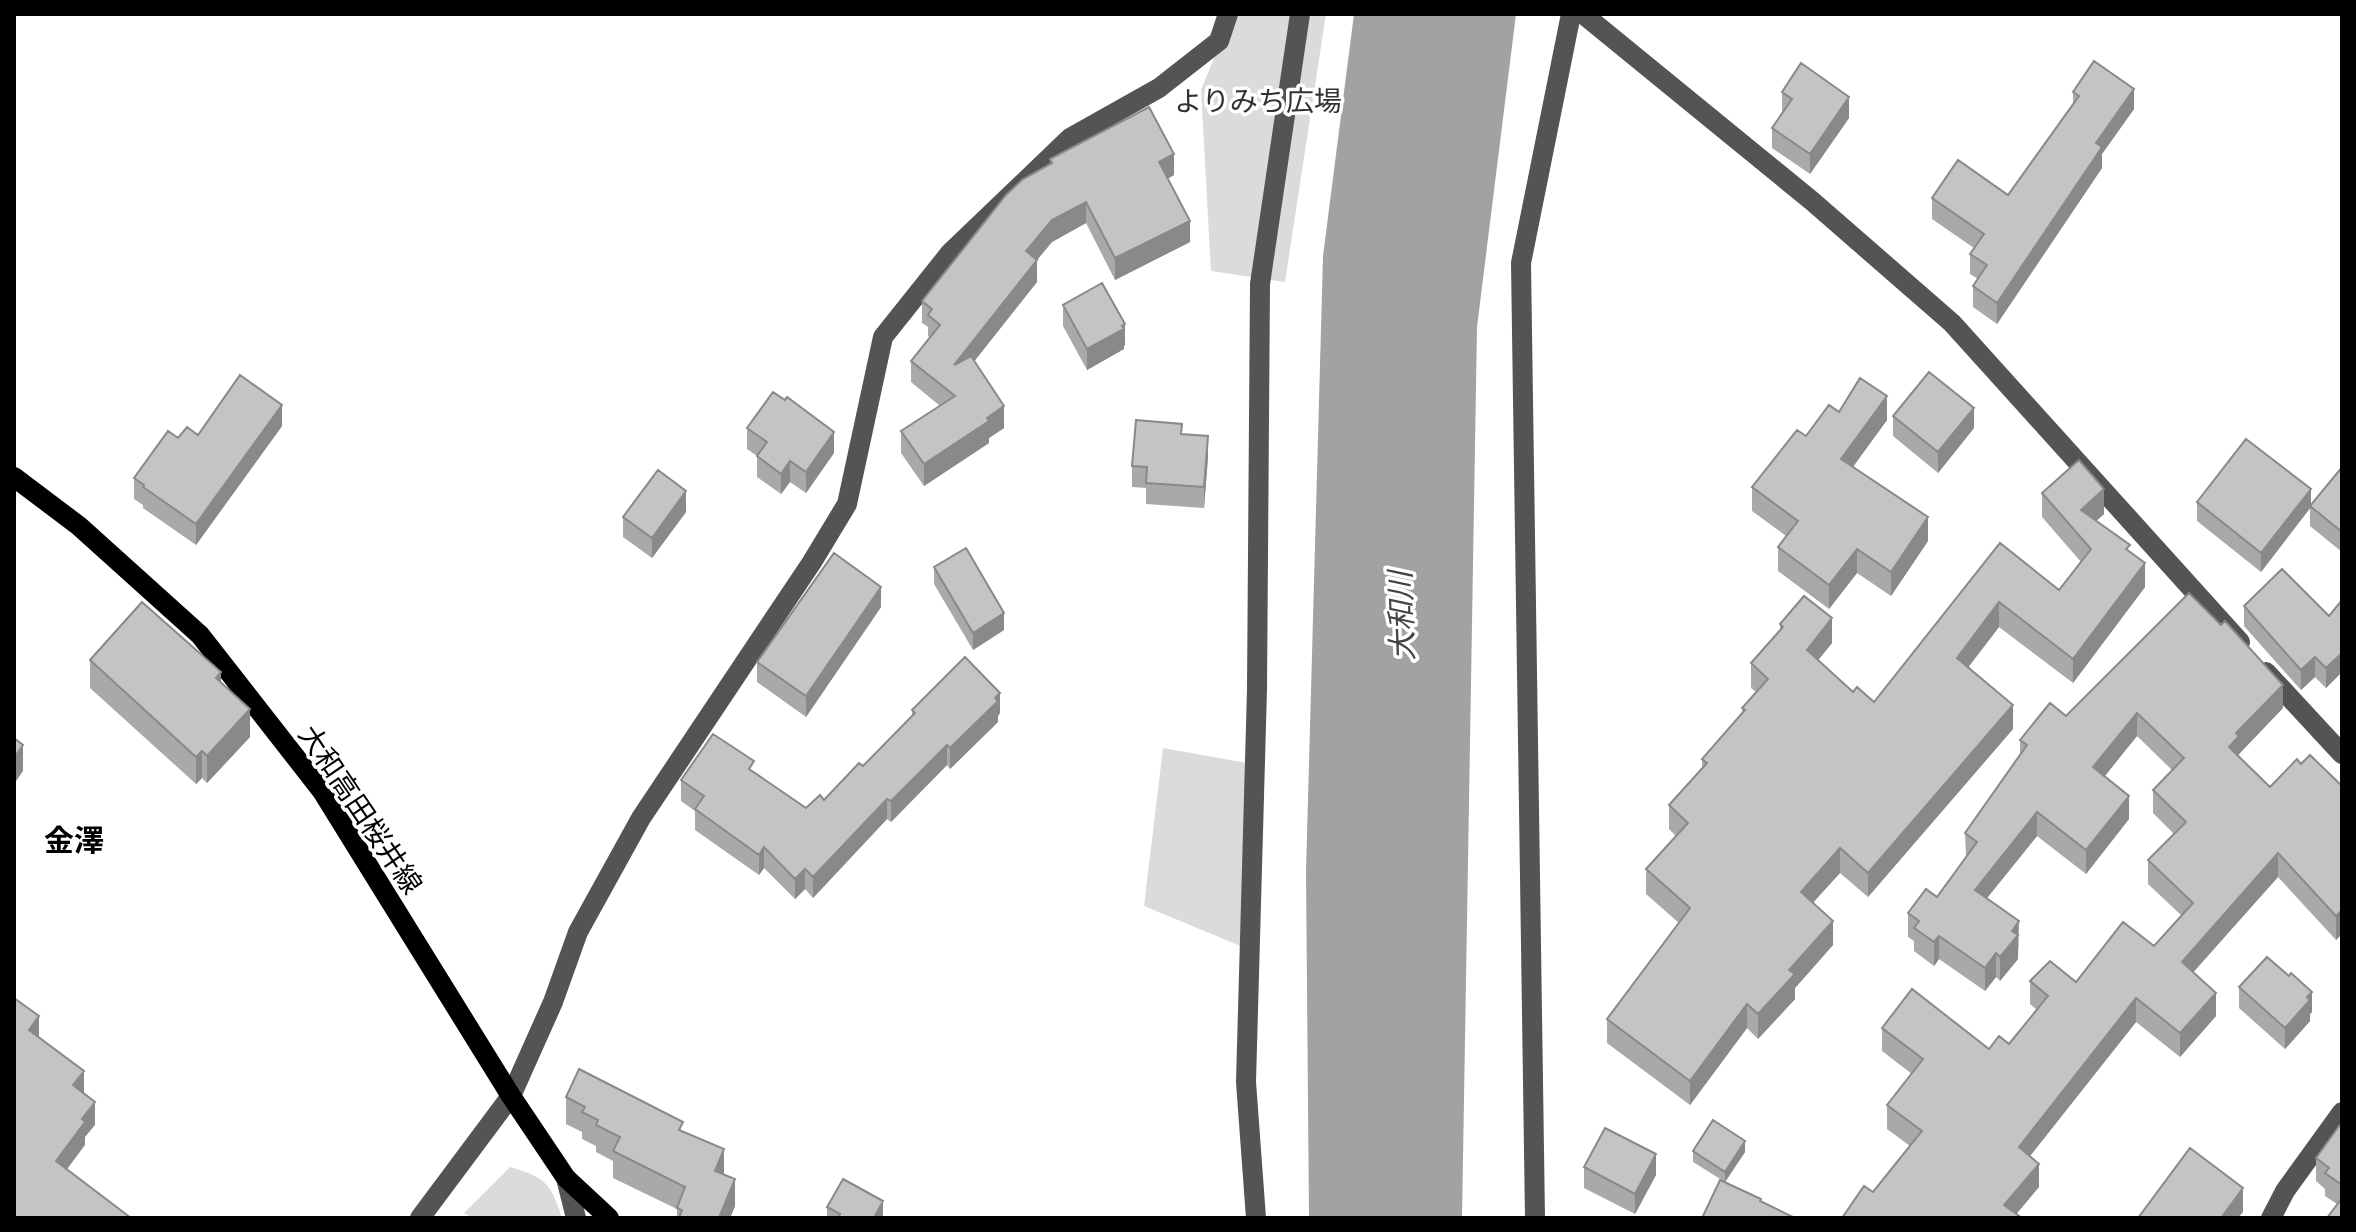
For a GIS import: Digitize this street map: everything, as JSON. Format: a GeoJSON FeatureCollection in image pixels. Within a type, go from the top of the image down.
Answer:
{"type":"FeatureCollection","features":[{"type":"Feature","properties":{"kind":"main road","name":"大和高田桜井線"},"geometry":{"type":"LineString","coordinates":[[14,477],[79,526],[200,635],[322,791],[511,1096],[566,1178],[609,1218]]}},
{"type":"Feature","properties":{"kind":"street"},"geometry":{"type":"LineString","coordinates":[[420,1218],[511,1096],[553,1002],[578,932],[641,818],[812,562],[847,504],[883,337],[950,253],[1070,138],[1159,88],[1219,41],[1228,14]]}},
{"type":"Feature","properties":{"kind":"street"},"geometry":{"type":"LineString","coordinates":[[1256,1218],[1246,1082],[1257,689],[1260,284],[1300,14]]}},
{"type":"Feature","properties":{"kind":"street"},"geometry":{"type":"LineString","coordinates":[[1535,1218],[1521,263],[1571,14]]}},
{"type":"Feature","properties":{"kind":"street"},"geometry":{"type":"LineString","coordinates":[[1583,14],[1812,201],[1952,323],[2342,754]]}},
{"type":"Feature","properties":{"kind":"street"},"geometry":{"type":"LineString","coordinates":[[2271,1218],[2285,1191],[2342,1112]]}},
{"type":"Feature","properties":{"kind":"street"},"geometry":{"type":"LineString","coordinates":[[566,1178],[576,1218]]}},
{"type":"Feature","properties":{"kind":"green space","name":"よりみち広場"},"geometry":{"type":"Polygon","coordinates":[[[1232,14],[1326,14],[1285,282],[1211,271],[1201,90],[1232,14]]]}},
{"type":"Feature","properties":{"kind":"green space"},"geometry":{"type":"Polygon","coordinates":[[[1163,748],[1247,763],[1243,947],[1144,906],[1163,748]]]}},
{"type":"Feature","properties":{"kind":"green space"},"geometry":{"type":"Polygon","coordinates":[[[510,1167],[545,1183],[562,1218],[472,1218],[464,1213],[510,1167]]]}},
{"type":"Feature","properties":{"kind":"water","name":"大和川"},"geometry":{"type":"Polygon","coordinates":[[[1354,14],[1516,14],[1477,327],[1462,1218],[1309,1218],[1306,872],[1323,256],[1354,14]]]}},
{"type":"Feature","properties":{"kind":"building"},"geometry":{"type":"Polygon","coordinates":[[[2094,61],[2134,89],[2096,143],[2102,147],[1997,303],[1973,286],[1987,265],[1970,254],[1984,234],[1932,198],[1958,160],[2008,195],[2079,96],[2073,92],[2094,61]]]}},
{"type":"Feature","properties":{"kind":"building"},"geometry":{"type":"Polygon","coordinates":[[[1801,63],[1849,97],[1810,154],[1772,128],[1792,99],[1782,92],[1801,63]]]}},
{"type":"Feature","properties":{"kind":"building"},"geometry":{"type":"Polygon","coordinates":[[[1149,107],[1174,154],[1159,162],[1190,221],[1115,258],[1086,202],[1052,220],[1026,251],[1037,260],[954,365],[971,356],[1004,406],[987,418],[989,421],[924,464],[901,431],[955,396],[911,361],[940,325],[928,315],[932,309],[922,301],[1006,195],[1023,179],[1052,163],[1050,159],[1149,107]]]}},
{"type":"Feature","properties":{"kind":"building"},"geometry":{"type":"Polygon","coordinates":[[[1102,283],[1125,324],[1122,326],[1124,329],[1087,349],[1063,305],[1102,283]]]}},
{"type":"Feature","properties":{"kind":"building"},"geometry":{"type":"Polygon","coordinates":[[[1929,372],[1974,408],[1938,452],[1893,416],[1929,372]]]}},
{"type":"Feature","properties":{"kind":"building"},"geometry":{"type":"Polygon","coordinates":[[[240,375],[282,405],[196,524],[134,478],[168,431],[178,438],[187,427],[198,435],[240,375]]]}},
{"type":"Feature","properties":{"kind":"building"},"geometry":{"type":"Polygon","coordinates":[[[1860,378],[1887,396],[1841,459],[1928,517],[1891,572],[1857,549],[1829,585],[1778,547],[1798,521],[1752,487],[1797,430],[1806,436],[1829,405],[1839,412],[1860,378]]]}},
{"type":"Feature","properties":{"kind":"building"},"geometry":{"type":"Polygon","coordinates":[[[773,392],[785,400],[787,397],[834,432],[806,472],[790,461],[781,474],[757,456],[767,442],[747,428],[773,392]]]}},
{"type":"Feature","properties":{"kind":"building"},"geometry":{"type":"Polygon","coordinates":[[[1136,420],[1182,424],[1181,434],[1208,436],[1204,487],[1146,483],[1147,467],[1132,466],[1136,420]]]}},
{"type":"Feature","properties":{"kind":"building"},"geometry":{"type":"Polygon","coordinates":[[[2246,439],[2311,489],[2261,553],[2197,502],[2246,439]]]}},
{"type":"Feature","properties":{"kind":"building"},"geometry":{"type":"Polygon","coordinates":[[[2079,460],[2104,489],[2081,510],[2130,545],[2126,549],[2145,563],[2073,659],[1999,602],[1957,658],[2013,705],[1868,873],[1840,848],[1801,892],[1833,921],[1789,970],[1795,974],[1758,1014],[1747,1004],[1690,1081],[1607,1019],[1690,908],[1646,869],[1688,823],[1669,805],[1707,763],[1702,759],[1768,679],[1751,663],[1783,627],[1780,624],[1804,596],[1832,618],[1807,650],[1853,692],[1857,687],[1874,702],[2000,543],[2059,590],[2091,549],[2042,493],[2079,460]]]}},
{"type":"Feature","properties":{"kind":"building"},"geometry":{"type":"Polygon","coordinates":[[[2342,467],[2342,532],[2310,506],[2342,467]]]}},
{"type":"Feature","properties":{"kind":"building"},"geometry":{"type":"Polygon","coordinates":[[[658,470],[686,491],[652,538],[623,517],[658,470]]]}},
{"type":"Feature","properties":{"kind":"building"},"geometry":{"type":"Polygon","coordinates":[[[966,548],[1004,613],[973,633],[934,567],[966,548]]]}},
{"type":"Feature","properties":{"kind":"building"},"geometry":{"type":"Polygon","coordinates":[[[834,553],[881,587],[806,696],[757,662],[834,553]]]}},
{"type":"Feature","properties":{"kind":"building"},"geometry":{"type":"Polygon","coordinates":[[[2282,569],[2329,616],[2342,600],[2342,653],[2326,668],[2315,657],[2301,670],[2244,606],[2282,569]]]}},
{"type":"Feature","properties":{"kind":"building"},"geometry":{"type":"Polygon","coordinates":[[[2189,593],[2221,625],[2225,621],[2283,685],[2236,733],[2239,736],[2229,747],[2270,787],[2297,759],[2301,764],[2310,755],[2342,786],[2342,910],[2336,916],[2278,853],[2182,962],[2216,993],[2180,1033],[2136,998],[2019,1147],[2039,1164],[2004,1205],[2022,1218],[1842,1218],[1864,1186],[1873,1192],[1922,1131],[1887,1105],[1923,1059],[1882,1028],[1912,989],[1989,1049],[1999,1036],[2009,1044],[2048,996],[2030,981],[2050,961],[2076,982],[2123,922],[2154,946],[2193,903],[2148,860],[2186,822],[2153,790],[2184,758],[2137,713],[2093,767],[2129,796],[2086,850],[2037,812],[1975,890],[2019,921],[2012,931],[2018,935],[2000,957],[1996,953],[1985,968],[1939,936],[1934,942],[1914,928],[1919,921],[1908,913],[1926,889],[1937,897],[1977,842],[1965,833],[2027,745],[2020,740],[2050,703],[2066,716],[2189,593]]]}},
{"type":"Feature","properties":{"kind":"building"},"geometry":{"type":"Polygon","coordinates":[[[142,602],[221,672],[216,678],[250,709],[207,756],[202,751],[196,757],[90,660],[142,602]]]}},
{"type":"Feature","properties":{"kind":"building"},"geometry":{"type":"Polygon","coordinates":[[[965,657],[1000,693],[995,698],[998,701],[950,748],[947,745],[891,801],[887,799],[813,877],[805,869],[795,879],[764,847],[759,855],[695,809],[704,796],[681,780],[713,734],[754,761],[749,769],[806,808],[820,795],[824,800],[859,763],[863,766],[915,713],[912,710],[965,657]]]}},
{"type":"Feature","properties":{"kind":"building"},"geometry":{"type":"Polygon","coordinates":[[[14,738],[23,745],[14,758],[14,738]]]}},
{"type":"Feature","properties":{"kind":"building"},"geometry":{"type":"Polygon","coordinates":[[[2267,957],[2312,992],[2307,997],[2310,1000],[2285,1028],[2239,987],[2267,957]]]}},
{"type":"Feature","properties":{"kind":"building"},"geometry":{"type":"Polygon","coordinates":[[[14,998],[39,1016],[29,1030],[84,1071],[73,1085],[95,1102],[82,1119],[85,1122],[56,1161],[131,1218],[14,1218],[14,998]]]}},
{"type":"Feature","properties":{"kind":"building"},"geometry":{"type":"Polygon","coordinates":[[[579,1069],[683,1122],[679,1130],[724,1149],[715,1171],[735,1179],[719,1218],[679,1218],[682,1210],[677,1208],[685,1187],[613,1151],[620,1137],[596,1125],[598,1120],[582,1112],[585,1107],[566,1097],[579,1069]]]}},
{"type":"Feature","properties":{"kind":"building"},"geometry":{"type":"Polygon","coordinates":[[[1713,1120],[1745,1141],[1725,1172],[1693,1151],[1713,1120]]]}},
{"type":"Feature","properties":{"kind":"building"},"geometry":{"type":"Polygon","coordinates":[[[2342,1122],[2342,1185],[2325,1173],[2329,1168],[2316,1158],[2342,1122]]]}},
{"type":"Feature","properties":{"kind":"building"},"geometry":{"type":"Polygon","coordinates":[[[1605,1128],[1656,1154],[1635,1194],[1584,1167],[1605,1128]]]}},
{"type":"Feature","properties":{"kind":"building"},"geometry":{"type":"Polygon","coordinates":[[[2190,1148],[2243,1188],[2221,1218],[2138,1218],[2190,1148]]]}},
{"type":"Feature","properties":{"kind":"building"},"geometry":{"type":"Polygon","coordinates":[[[843,1179],[883,1201],[874,1218],[838,1218],[840,1214],[827,1207],[843,1179]]]}},
{"type":"Feature","properties":{"kind":"building"},"geometry":{"type":"Polygon","coordinates":[[[1720,1180],[1761,1199],[1795,1218],[1702,1218],[1720,1180]]]}},
{"type":"Feature","properties":{"kind":"building"},"geometry":{"type":"Polygon","coordinates":[[[2342,1198],[2342,1218],[2327,1218],[2342,1198]]]}},
{"type":"Feature","properties":{"kind":"district","name":"金澤"},"geometry":{"type":"Point","coordinates":[74,840]}}]}
